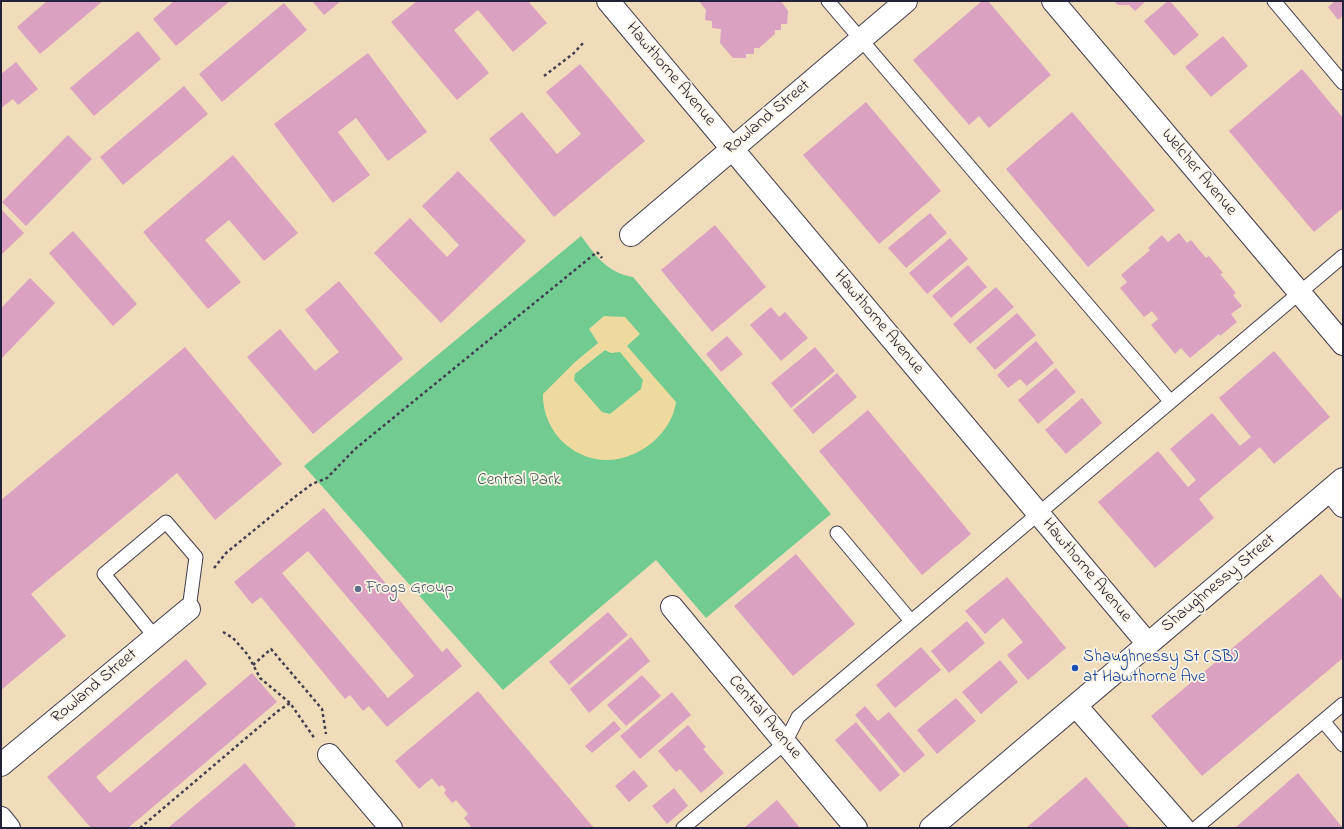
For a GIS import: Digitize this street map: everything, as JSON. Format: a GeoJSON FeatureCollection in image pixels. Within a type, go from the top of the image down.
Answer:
{"type":"FeatureCollection","features":[{"type":"Feature","properties":{"kind":"street","name":"Hawthorne Avenue"},"geometry":{"type":"LineString","coordinates":[[608,1],[1148,644]]}},
{"type":"Feature","properties":{"kind":"street","name":"Rowland Street"},"geometry":{"type":"LineString","coordinates":[[631,235],[906,1]]}},
{"type":"Feature","properties":{"kind":"street","name":"Welcher Avenue"},"geometry":{"type":"LineString","coordinates":[[1054,1],[1343,344]]}},
{"type":"Feature","properties":{"kind":"street","name":"Shaughnessy Street"},"geometry":{"type":"LineString","coordinates":[[931,828],[1148,644],[1339,492]]}},
{"type":"Feature","properties":{"kind":"street","name":"Central Avenue"},"geometry":{"type":"LineString","coordinates":[[672,607],[856,828]]}},
{"type":"Feature","properties":{"kind":"street","name":"Rowland Street"},"geometry":{"type":"LineString","coordinates":[[1,765],[189,609]]}},
{"type":"Feature","properties":{"kind":"street"},"geometry":{"type":"LineString","coordinates":[[1076,706],[1183,828]]}},
{"type":"Feature","properties":{"kind":"street"},"geometry":{"type":"LineString","coordinates":[[329,755],[390,828]]}},
{"type":"Feature","properties":{"kind":"street"},"geometry":{"type":"LineString","coordinates":[[1,818],[9,828]]}},
{"type":"Feature","properties":{"kind":"lane"},"geometry":{"type":"LineString","coordinates":[[828,1],[1170,401]]}},
{"type":"Feature","properties":{"kind":"lane"},"geometry":{"type":"LineString","coordinates":[[1274,1],[1343,83]]}},
{"type":"Feature","properties":{"kind":"lane"},"geometry":{"type":"LineString","coordinates":[[683,828],[785,743],[798,717],[1343,256]]}},
{"type":"Feature","properties":{"kind":"lane"},"geometry":{"type":"LineString","coordinates":[[155,637],[104,574],[166,522],[196,557],[189,609]]}},
{"type":"Feature","properties":{"kind":"lane"},"geometry":{"type":"LineString","coordinates":[[837,533],[910,621]]}},
{"type":"Feature","properties":{"kind":"lane"},"geometry":{"type":"LineString","coordinates":[[1196,828],[1343,704]]}},
{"type":"Feature","properties":{"kind":"lane"},"geometry":{"type":"LineString","coordinates":[[1323,721],[1343,744]]}},
{"type":"Feature","properties":{"kind":"path"},"geometry":{"type":"LineString","coordinates":[[544,76],[574,53],[584,42]]}},
{"type":"Feature","properties":{"kind":"path"},"geometry":{"type":"LineString","coordinates":[[210,573],[226,553],[274,513],[312,484],[327,478],[355,449],[597,252],[602,258]]}},
{"type":"Feature","properties":{"kind":"path"},"geometry":{"type":"LineString","coordinates":[[223,632],[238,644],[248,655],[260,678],[290,703],[304,725],[329,755]]}},
{"type":"Feature","properties":{"kind":"path"},"geometry":{"type":"LineString","coordinates":[[253,665],[271,650],[322,709],[324,716]]}},
{"type":"Feature","properties":{"kind":"path"},"geometry":{"type":"LineString","coordinates":[[140,828],[278,711],[290,703]]}},
{"type":"Feature","properties":{"kind":"green space","name":"Central Park"},"geometry":{"type":"Polygon","coordinates":[[[581,236],[597,257],[609,267],[624,275],[633,277],[831,514],[706,618],[656,560],[503,690],[304,466],[581,236]]]}},
{"type":"Feature","properties":{"kind":"sand"},"geometry":{"type":"Polygon","coordinates":[[[604,316],[625,317],[640,334],[627,346],[676,402],[668,424],[652,443],[642,450],[619,459],[594,459],[582,455],[571,448],[561,440],[553,430],[544,407],[543,394],[575,362],[598,343],[589,329],[604,316]],[[605,350],[575,374],[574,380],[602,412],[610,414],[641,389],[643,380],[620,352],[611,353],[605,350]]]}},
{"type":"Feature","properties":{"kind":"building"},"geometry":{"type":"Polygon","coordinates":[[[47,1],[103,1],[40,54],[17,27],[47,1]]]}},
{"type":"Feature","properties":{"kind":"building"},"geometry":{"type":"Polygon","coordinates":[[[174,1],[230,1],[176,46],[153,19],[174,1]]]}},
{"type":"Feature","properties":{"kind":"building"},"geometry":{"type":"Polygon","coordinates":[[[312,1],[341,1],[324,15],[312,1]]]}},
{"type":"Feature","properties":{"kind":"building"},"geometry":{"type":"Polygon","coordinates":[[[417,1],[528,1],[547,23],[513,52],[478,10],[454,30],[489,73],[457,100],[391,22],[417,1]]]}},
{"type":"Feature","properties":{"kind":"building"},"geometry":{"type":"Polygon","coordinates":[[[699,1],[781,1],[788,11],[787,24],[781,24],[781,30],[775,30],[775,34],[759,48],[754,48],[754,54],[746,54],[746,58],[733,58],[720,43],[721,29],[712,28],[712,21],[705,20],[706,10],[699,1]]]}},
{"type":"Feature","properties":{"kind":"building"},"geometry":{"type":"Polygon","coordinates":[[[982,1],[988,1],[1051,75],[989,128],[979,116],[969,125],[913,60],[982,1]]]}},
{"type":"Feature","properties":{"kind":"building"},"geometry":{"type":"Polygon","coordinates":[[[1114,1],[1146,1],[1135,11],[1129,5],[1118,5],[1114,1]]]}},
{"type":"Feature","properties":{"kind":"building"},"geometry":{"type":"Polygon","coordinates":[[[1168,1],[1170,1],[1199,35],[1174,56],[1144,21],[1168,1]]]}},
{"type":"Feature","properties":{"kind":"building"},"geometry":{"type":"Polygon","coordinates":[[[1335,1],[1343,1],[1343,16],[1338,20],[1328,7],[1335,1]]]}},
{"type":"Feature","properties":{"kind":"building"},"geometry":{"type":"Polygon","coordinates":[[[284,3],[307,30],[222,102],[199,74],[284,3]]]}},
{"type":"Feature","properties":{"kind":"building"},"geometry":{"type":"Polygon","coordinates":[[[138,31],[161,59],[94,116],[70,88],[138,31]]]}},
{"type":"Feature","properties":{"kind":"building"},"geometry":{"type":"Polygon","coordinates":[[[1223,36],[1248,66],[1211,97],[1185,67],[1223,36]]]}},
{"type":"Feature","properties":{"kind":"building"},"geometry":{"type":"Polygon","coordinates":[[[368,53],[427,132],[388,161],[356,118],[338,132],[370,175],[333,203],[274,124],[368,53]]]}},
{"type":"Feature","properties":{"kind":"building"},"geometry":{"type":"Polygon","coordinates":[[[16,62],[38,89],[18,105],[13,99],[1,108],[1,74],[16,62]]]}},
{"type":"Feature","properties":{"kind":"building"},"geometry":{"type":"Polygon","coordinates":[[[580,64],[645,141],[554,217],[489,139],[522,112],[557,154],[581,134],[546,92],[580,64]]]}},
{"type":"Feature","properties":{"kind":"building"},"geometry":{"type":"Polygon","coordinates":[[[1302,69],[1343,118],[1343,208],[1314,232],[1229,131],[1302,69]]]}},
{"type":"Feature","properties":{"kind":"building"},"geometry":{"type":"Polygon","coordinates":[[[184,86],[208,114],[123,185],[100,157],[184,86]]]}},
{"type":"Feature","properties":{"kind":"building"},"geometry":{"type":"Polygon","coordinates":[[[866,102],[941,191],[879,244],[803,155],[866,102]]]}},
{"type":"Feature","properties":{"kind":"building"},"geometry":{"type":"Polygon","coordinates":[[[1072,112],[1155,210],[1088,267],[1006,169],[1072,112]]]}},
{"type":"Feature","properties":{"kind":"building"},"geometry":{"type":"Polygon","coordinates":[[[68,135],[92,159],[26,226],[2,202],[68,135]]]}},
{"type":"Feature","properties":{"kind":"building"},"geometry":{"type":"Polygon","coordinates":[[[233,155],[298,233],[264,261],[229,220],[205,240],[241,282],[208,309],[143,232],[233,155]]]}},
{"type":"Feature","properties":{"kind":"building"},"geometry":{"type":"Polygon","coordinates":[[[458,171],[526,241],[441,323],[374,253],[410,218],[447,257],[459,245],[422,206],[458,171]]]}},
{"type":"Feature","properties":{"kind":"building"},"geometry":{"type":"Polygon","coordinates":[[[1,209],[24,233],[1,255],[1,209]]]}},
{"type":"Feature","properties":{"kind":"building"},"geometry":{"type":"Polygon","coordinates":[[[930,213],[947,233],[906,268],[888,248],[930,213]]]}},
{"type":"Feature","properties":{"kind":"building"},"geometry":{"type":"Polygon","coordinates":[[[715,225],[766,287],[712,332],[661,270],[715,225]]]}},
{"type":"Feature","properties":{"kind":"building"},"geometry":{"type":"Polygon","coordinates":[[[73,231],[137,304],[113,326],[49,253],[73,231]]]}},
{"type":"Feature","properties":{"kind":"building"},"geometry":{"type":"Polygon","coordinates":[[[1179,233],[1187,243],[1191,240],[1206,258],[1209,256],[1223,273],[1220,274],[1236,293],[1233,295],[1242,306],[1231,314],[1237,322],[1220,336],[1219,334],[1190,358],[1181,348],[1175,354],[1151,325],[1158,319],[1152,311],[1144,317],[1120,288],[1127,282],[1121,275],[1150,250],[1148,248],[1162,235],[1168,242],[1179,233]]]}},
{"type":"Feature","properties":{"kind":"building"},"geometry":{"type":"Polygon","coordinates":[[[950,238],[968,259],[927,294],[909,273],[950,238]]]}},
{"type":"Feature","properties":{"kind":"building"},"geometry":{"type":"Polygon","coordinates":[[[968,265],[987,287],[951,318],[932,296],[968,265]]]}},
{"type":"Feature","properties":{"kind":"building"},"geometry":{"type":"Polygon","coordinates":[[[30,278],[55,303],[1,359],[1,308],[30,278]]]}},
{"type":"Feature","properties":{"kind":"building"},"geometry":{"type":"Polygon","coordinates":[[[339,281],[403,359],[313,434],[247,357],[280,329],[315,371],[339,352],[305,310],[339,281]]]}},
{"type":"Feature","properties":{"kind":"building"},"geometry":{"type":"Polygon","coordinates":[[[996,287],[1014,307],[970,344],[953,324],[996,287]]]}},
{"type":"Feature","properties":{"kind":"building"},"geometry":{"type":"Polygon","coordinates":[[[771,307],[779,317],[785,312],[808,338],[781,361],[750,325],[771,307]]]}},
{"type":"Feature","properties":{"kind":"building"},"geometry":{"type":"Polygon","coordinates":[[[1017,313],[1036,335],[995,370],[976,348],[1017,313]]]}},
{"type":"Feature","properties":{"kind":"building"},"geometry":{"type":"Polygon","coordinates":[[[727,336],[743,354],[721,372],[706,354],[727,336]]]}},
{"type":"Feature","properties":{"kind":"building"},"geometry":{"type":"Polygon","coordinates":[[[1036,341],[1054,363],[1027,386],[1020,379],[1008,388],[997,375],[1036,341]]]}},
{"type":"Feature","properties":{"kind":"building"},"geometry":{"type":"Polygon","coordinates":[[[185,347],[282,464],[215,520],[177,473],[31,594],[66,636],[1,690],[1,500],[185,347]]]}},
{"type":"Feature","properties":{"kind":"building"},"geometry":{"type":"Polygon","coordinates":[[[815,347],[835,371],[791,408],[771,383],[815,347]]]}},
{"type":"Feature","properties":{"kind":"building"},"geometry":{"type":"Polygon","coordinates":[[[1274,351],[1330,417],[1274,464],[1260,447],[1207,492],[1199,499],[1214,518],[1155,568],[1098,502],[1158,451],[1188,487],[1196,480],[1170,449],[1212,413],[1240,446],[1251,437],[1219,398],[1274,351]]]}},
{"type":"Feature","properties":{"kind":"building"},"geometry":{"type":"Polygon","coordinates":[[[1056,368],[1076,392],[1038,424],[1018,400],[1056,368]]]}},
{"type":"Feature","properties":{"kind":"building"},"geometry":{"type":"Polygon","coordinates":[[[837,373],[857,397],[813,434],[793,410],[837,373]]]}},
{"type":"Feature","properties":{"kind":"building"},"geometry":{"type":"Polygon","coordinates":[[[1082,398],[1102,423],[1066,454],[1045,430],[1082,398]]]}},
{"type":"Feature","properties":{"kind":"building"},"geometry":{"type":"Polygon","coordinates":[[[868,410],[971,534],[922,575],[819,451],[868,410]]]}},
{"type":"Feature","properties":{"kind":"building"},"geometry":{"type":"Polygon","coordinates":[[[324,508],[442,652],[447,648],[462,666],[387,727],[369,706],[363,711],[350,695],[345,699],[261,597],[252,604],[234,582],[324,508]],[[308,551],[282,573],[388,698],[414,676],[308,551]]]}},
{"type":"Feature","properties":{"kind":"building"},"geometry":{"type":"Polygon","coordinates":[[[796,554],[855,624],[793,676],[734,606],[796,554]]]}},
{"type":"Feature","properties":{"kind":"building"},"geometry":{"type":"Polygon","coordinates":[[[1321,574],[1343,601],[1343,658],[1202,776],[1151,716],[1321,574]]]}},
{"type":"Feature","properties":{"kind":"building"},"geometry":{"type":"Polygon","coordinates":[[[1007,577],[1066,648],[1028,680],[1007,655],[1023,642],[1003,618],[985,634],[965,611],[1007,577]]]}},
{"type":"Feature","properties":{"kind":"building"},"geometry":{"type":"Polygon","coordinates":[[[608,612],[628,635],[569,685],[549,662],[608,612]]]}},
{"type":"Feature","properties":{"kind":"building"},"geometry":{"type":"Polygon","coordinates":[[[967,621],[985,643],[949,673],[931,651],[967,621]]]}},
{"type":"Feature","properties":{"kind":"building"},"geometry":{"type":"Polygon","coordinates":[[[631,637],[650,661],[589,713],[570,689],[631,637]]]}},
{"type":"Feature","properties":{"kind":"building"},"geometry":{"type":"Polygon","coordinates":[[[921,647],[941,670],[895,708],[876,685],[921,647]]]}},
{"type":"Feature","properties":{"kind":"building"},"geometry":{"type":"Polygon","coordinates":[[[186,659],[207,684],[96,777],[110,793],[252,673],[277,702],[128,828],[91,828],[47,777],[186,659]]]}},
{"type":"Feature","properties":{"kind":"building"},"geometry":{"type":"Polygon","coordinates":[[[1000,660],[1018,682],[981,714],[962,692],[1000,660]]]}},
{"type":"Feature","properties":{"kind":"building"},"geometry":{"type":"Polygon","coordinates":[[[642,675],[661,696],[626,726],[607,705],[642,675]]]}},
{"type":"Feature","properties":{"kind":"building"},"geometry":{"type":"Polygon","coordinates":[[[478,691],[594,828],[472,828],[464,818],[468,814],[456,800],[452,803],[444,793],[446,790],[442,785],[439,787],[432,778],[419,789],[395,761],[478,691]]]}},
{"type":"Feature","properties":{"kind":"building"},"geometry":{"type":"Polygon","coordinates":[[[672,692],[691,715],[640,759],[620,736],[672,692]]]}},
{"type":"Feature","properties":{"kind":"building"},"geometry":{"type":"Polygon","coordinates":[[[956,698],[976,721],[937,754],[917,730],[956,698]]]}},
{"type":"Feature","properties":{"kind":"building"},"geometry":{"type":"Polygon","coordinates":[[[865,706],[878,721],[889,712],[925,755],[904,773],[855,715],[865,706]]]}},
{"type":"Feature","properties":{"kind":"building"},"geometry":{"type":"Polygon","coordinates":[[[614,721],[621,729],[592,753],[585,746],[614,721]]]}},
{"type":"Feature","properties":{"kind":"building"},"geometry":{"type":"Polygon","coordinates":[[[856,722],[900,775],[880,792],[835,740],[856,722]]]}},
{"type":"Feature","properties":{"kind":"building"},"geometry":{"type":"Polygon","coordinates":[[[688,725],[706,747],[703,749],[724,773],[701,793],[680,769],[676,772],[658,751],[688,725]]]}},
{"type":"Feature","properties":{"kind":"building"},"geometry":{"type":"Polygon","coordinates":[[[245,763],[296,825],[293,828],[168,828],[245,763]]]}},
{"type":"Feature","properties":{"kind":"building"},"geometry":{"type":"Polygon","coordinates":[[[634,770],[648,786],[629,802],[615,786],[634,770]]]}},
{"type":"Feature","properties":{"kind":"building"},"geometry":{"type":"Polygon","coordinates":[[[1298,773],[1343,828],[1235,828],[1298,773]]]}},
{"type":"Feature","properties":{"kind":"building"},"geometry":{"type":"Polygon","coordinates":[[[1086,777],[1130,828],[1026,828],[1086,777]]]}},
{"type":"Feature","properties":{"kind":"building"},"geometry":{"type":"Polygon","coordinates":[[[674,788],[688,806],[667,824],[652,806],[674,788]]]}},
{"type":"Feature","properties":{"kind":"building"},"geometry":{"type":"Polygon","coordinates":[[[777,800],[800,828],[744,828],[777,800]]]}},
{"type":"Feature","properties":{"kind":"place","name":"Frogs Group"},"geometry":{"type":"Point","coordinates":[358,589]}},
{"type":"Feature","properties":{"kind":"place","name":"Shaughnessy St (SB) at Hawthorne Ave"},"geometry":{"type":"Point","coordinates":[1075,668]}}]}
